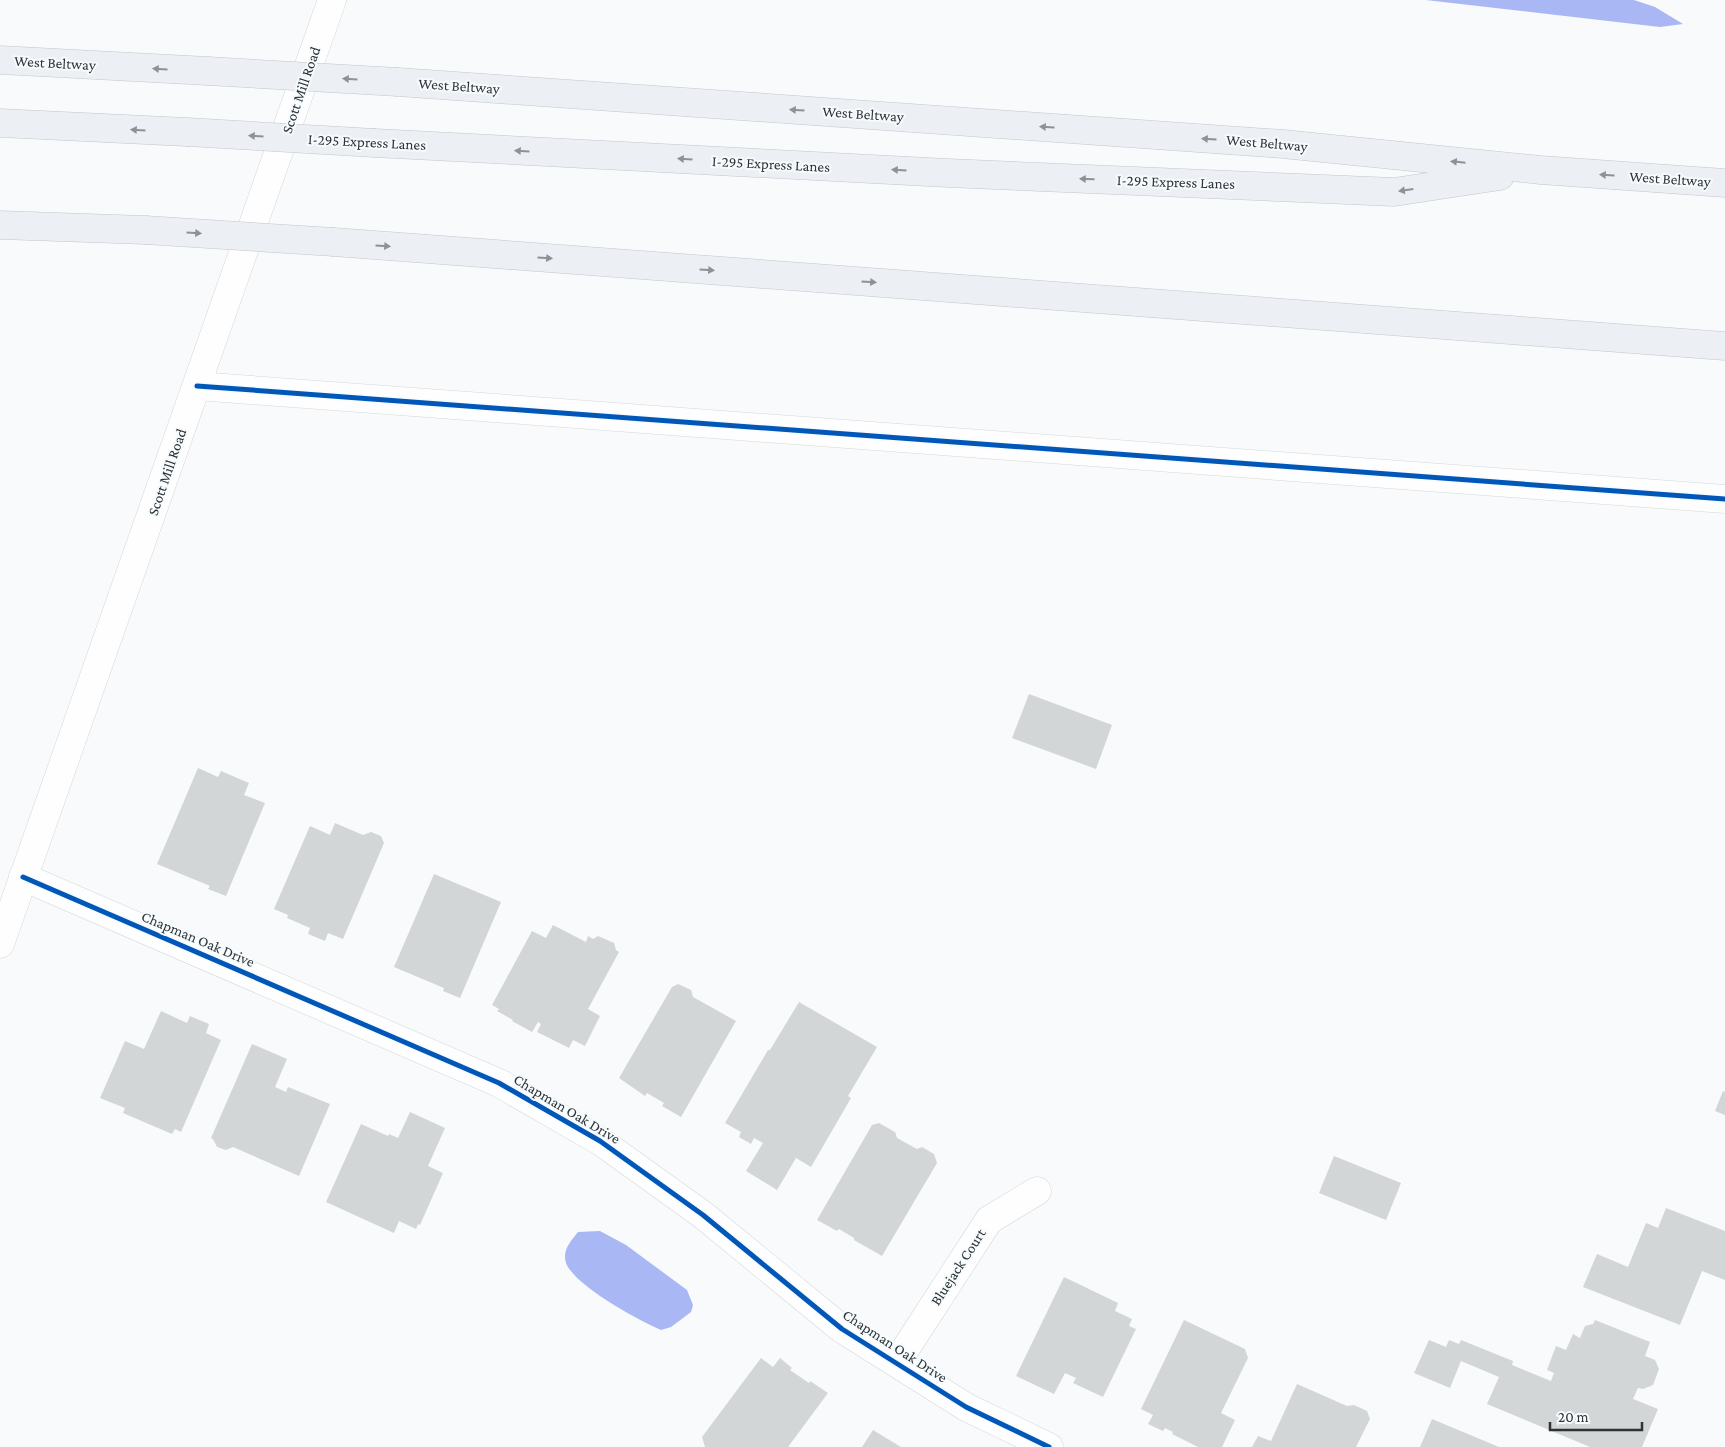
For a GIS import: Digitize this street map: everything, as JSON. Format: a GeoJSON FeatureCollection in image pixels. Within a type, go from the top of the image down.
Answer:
{"type":"FeatureCollection","features":[{"type":"Feature","properties":{"kind":"highway","name":"West Beltway"},"geometry":{"type":"LineString","coordinates":[[0,60],[398,82],[1274,144],[1541,170],[1725,183]]}},
{"type":"Feature","properties":{"kind":"highway","name":"I-295 Express Lanes"},"geometry":{"type":"LineString","coordinates":[[0,124],[186,132],[948,173],[1394,192],[1541,170]]}},
{"type":"Feature","properties":{"kind":"highway"},"geometry":{"type":"LineString","coordinates":[[0,225],[145,230],[334,242],[1725,346]]}},
{"type":"Feature","properties":{"kind":"highway"},"geometry":{"type":"LineString","coordinates":[[0,235],[145,230]]}},
{"type":"Feature","properties":{"kind":"street","name":"Scott Mill Road"},"geometry":{"type":"LineString","coordinates":[[0,944],[332,0]]}},
{"type":"Feature","properties":{"kind":"street"},"geometry":{"type":"LineString","coordinates":[[197,386],[1725,499]]}},
{"type":"Feature","properties":{"kind":"street","name":"Chapman Oak Drive"},"geometry":{"type":"LineString","coordinates":[[23,878],[499,1083],[600,1141],[702,1215],[842,1329],[966,1407],[1049,1447]]}},
{"type":"Feature","properties":{"kind":"street","name":"Bluejack Court"},"geometry":{"type":"LineString","coordinates":[[897,1362],[989,1220],[1037,1190]]}},
{"type":"Feature","properties":{"kind":"water"},"geometry":{"type":"Polygon","coordinates":[[[1426,0],[1634,0],[1655,7],[1683,24],[1660,27],[1426,0]]]}},
{"type":"Feature","properties":{"kind":"water"},"geometry":{"type":"Polygon","coordinates":[[[600,1231],[626,1245],[687,1290],[693,1305],[691,1312],[671,1327],[661,1330],[608,1301],[581,1282],[566,1263],[566,1250],[578,1232],[600,1231]]]}},
{"type":"Feature","properties":{"kind":"building"},"geometry":{"type":"Polygon","coordinates":[[[1029,694],[1112,725],[1096,769],[1012,738],[1029,694]]]}},
{"type":"Feature","properties":{"kind":"building"},"geometry":{"type":"Polygon","coordinates":[[[198,768],[218,777],[221,771],[249,783],[244,795],[265,803],[226,896],[208,889],[210,886],[157,864],[198,768]]]}},
{"type":"Feature","properties":{"kind":"building"},"geometry":{"type":"Polygon","coordinates":[[[335,823],[363,835],[371,832],[381,836],[384,843],[343,939],[328,933],[325,941],[308,934],[310,928],[287,918],[288,915],[274,909],[310,826],[330,835],[335,823]]]}},
{"type":"Feature","properties":{"kind":"building"},"geometry":{"type":"Polygon","coordinates":[[[434,874],[501,902],[460,998],[443,991],[444,988],[394,967],[434,874]]]}},
{"type":"Feature","properties":{"kind":"building"},"geometry":{"type":"Polygon","coordinates":[[[553,925],[586,942],[588,936],[593,939],[598,936],[614,943],[616,950],[619,952],[588,1009],[600,1016],[585,1046],[573,1040],[569,1048],[537,1032],[541,1024],[538,1022],[532,1032],[497,1011],[499,1009],[492,1005],[532,931],[546,938],[553,925]]]}},
{"type":"Feature","properties":{"kind":"building"},"geometry":{"type":"Polygon","coordinates":[[[678,984],[691,990],[693,997],[736,1021],[681,1117],[662,1106],[664,1103],[647,1093],[645,1096],[619,1078],[672,987],[678,984]]]}},
{"type":"Feature","properties":{"kind":"building"},"geometry":{"type":"Polygon","coordinates":[[[799,1002],[877,1047],[848,1096],[851,1098],[811,1167],[796,1158],[777,1190],[746,1171],[763,1143],[754,1138],[751,1144],[739,1137],[741,1132],[725,1123],[799,1002]]]}},
{"type":"Feature","properties":{"kind":"building"},"geometry":{"type":"Polygon","coordinates":[[[161,1011],[187,1023],[190,1016],[209,1024],[206,1033],[221,1040],[181,1132],[175,1129],[172,1134],[123,1113],[125,1108],[100,1098],[125,1041],[144,1049],[161,1011]]]}},
{"type":"Feature","properties":{"kind":"building"},"geometry":{"type":"Polygon","coordinates":[[[252,1044],[287,1059],[275,1087],[286,1092],[288,1087],[330,1104],[299,1176],[233,1147],[226,1150],[217,1147],[211,1138],[252,1044]]]}},
{"type":"Feature","properties":{"kind":"building"},"geometry":{"type":"Polygon","coordinates":[[[1723,1091],[1725,1092],[1725,1115],[1715,1111],[1723,1091]]]}},
{"type":"Feature","properties":{"kind":"building"},"geometry":{"type":"Polygon","coordinates":[[[410,1112],[445,1128],[428,1166],[443,1173],[420,1225],[418,1224],[416,1229],[399,1221],[394,1233],[326,1202],[361,1124],[388,1136],[389,1134],[398,1138],[410,1112]]]}},
{"type":"Feature","properties":{"kind":"building"},"geometry":{"type":"Polygon","coordinates":[[[879,1123],[895,1132],[897,1138],[917,1149],[922,1147],[934,1154],[937,1163],[882,1256],[839,1229],[837,1231],[817,1220],[872,1125],[879,1123]]]}},
{"type":"Feature","properties":{"kind":"building"},"geometry":{"type":"Polygon","coordinates":[[[1334,1156],[1401,1183],[1386,1220],[1319,1193],[1334,1156]]]}},
{"type":"Feature","properties":{"kind":"building"},"geometry":{"type":"Polygon","coordinates":[[[1666,1208],[1725,1231],[1725,1280],[1702,1271],[1680,1325],[1583,1287],[1597,1254],[1628,1267],[1646,1223],[1658,1228],[1666,1208]]]}},
{"type":"Feature","properties":{"kind":"building"},"geometry":{"type":"Polygon","coordinates":[[[1064,1277],[1118,1303],[1115,1311],[1132,1319],[1129,1326],[1136,1329],[1103,1397],[1073,1383],[1076,1378],[1065,1373],[1054,1394],[1016,1376],[1064,1277]]]}},
{"type":"Feature","properties":{"kind":"building"},"geometry":{"type":"Polygon","coordinates":[[[1184,1320],[1245,1349],[1248,1358],[1221,1413],[1235,1420],[1222,1447],[1198,1447],[1172,1434],[1173,1432],[1165,1428],[1163,1431],[1148,1424],[1153,1415],[1141,1409],[1184,1320]]]}},
{"type":"Feature","properties":{"kind":"building"},"geometry":{"type":"Polygon","coordinates":[[[1595,1320],[1650,1342],[1645,1356],[1655,1360],[1659,1369],[1653,1385],[1643,1389],[1638,1388],[1633,1399],[1658,1409],[1642,1447],[1590,1447],[1487,1404],[1499,1377],[1461,1361],[1450,1388],[1414,1373],[1429,1340],[1446,1347],[1449,1340],[1459,1344],[1461,1340],[1513,1361],[1512,1365],[1551,1381],[1554,1373],[1547,1370],[1556,1346],[1566,1350],[1573,1334],[1580,1338],[1585,1326],[1593,1324],[1595,1320]]]}},
{"type":"Feature","properties":{"kind":"building"},"geometry":{"type":"Polygon","coordinates":[[[761,1358],[773,1367],[780,1358],[792,1368],[790,1370],[828,1393],[788,1447],[705,1447],[702,1437],[761,1358]]]}},
{"type":"Feature","properties":{"kind":"building"},"geometry":{"type":"Polygon","coordinates":[[[1297,1384],[1347,1406],[1354,1405],[1367,1411],[1370,1419],[1356,1447],[1252,1447],[1258,1436],[1271,1441],[1297,1384]]]}},
{"type":"Feature","properties":{"kind":"building"},"geometry":{"type":"Polygon","coordinates":[[[1432,1419],[1499,1447],[1420,1447],[1432,1419]]]}},
{"type":"Feature","properties":{"kind":"building"},"geometry":{"type":"Polygon","coordinates":[[[873,1430],[901,1447],[862,1447],[873,1430]]]}},
{"type":"Feature","properties":{"kind":"cycle path"},"geometry":{"type":"LineString","coordinates":[[197,386],[1725,499]]}},
{"type":"Feature","properties":{"kind":"cycle path"},"geometry":{"type":"LineString","coordinates":[[23,877],[499,1083],[600,1141],[703,1215],[842,1329],[966,1407],[1049,1447]]}}]}
